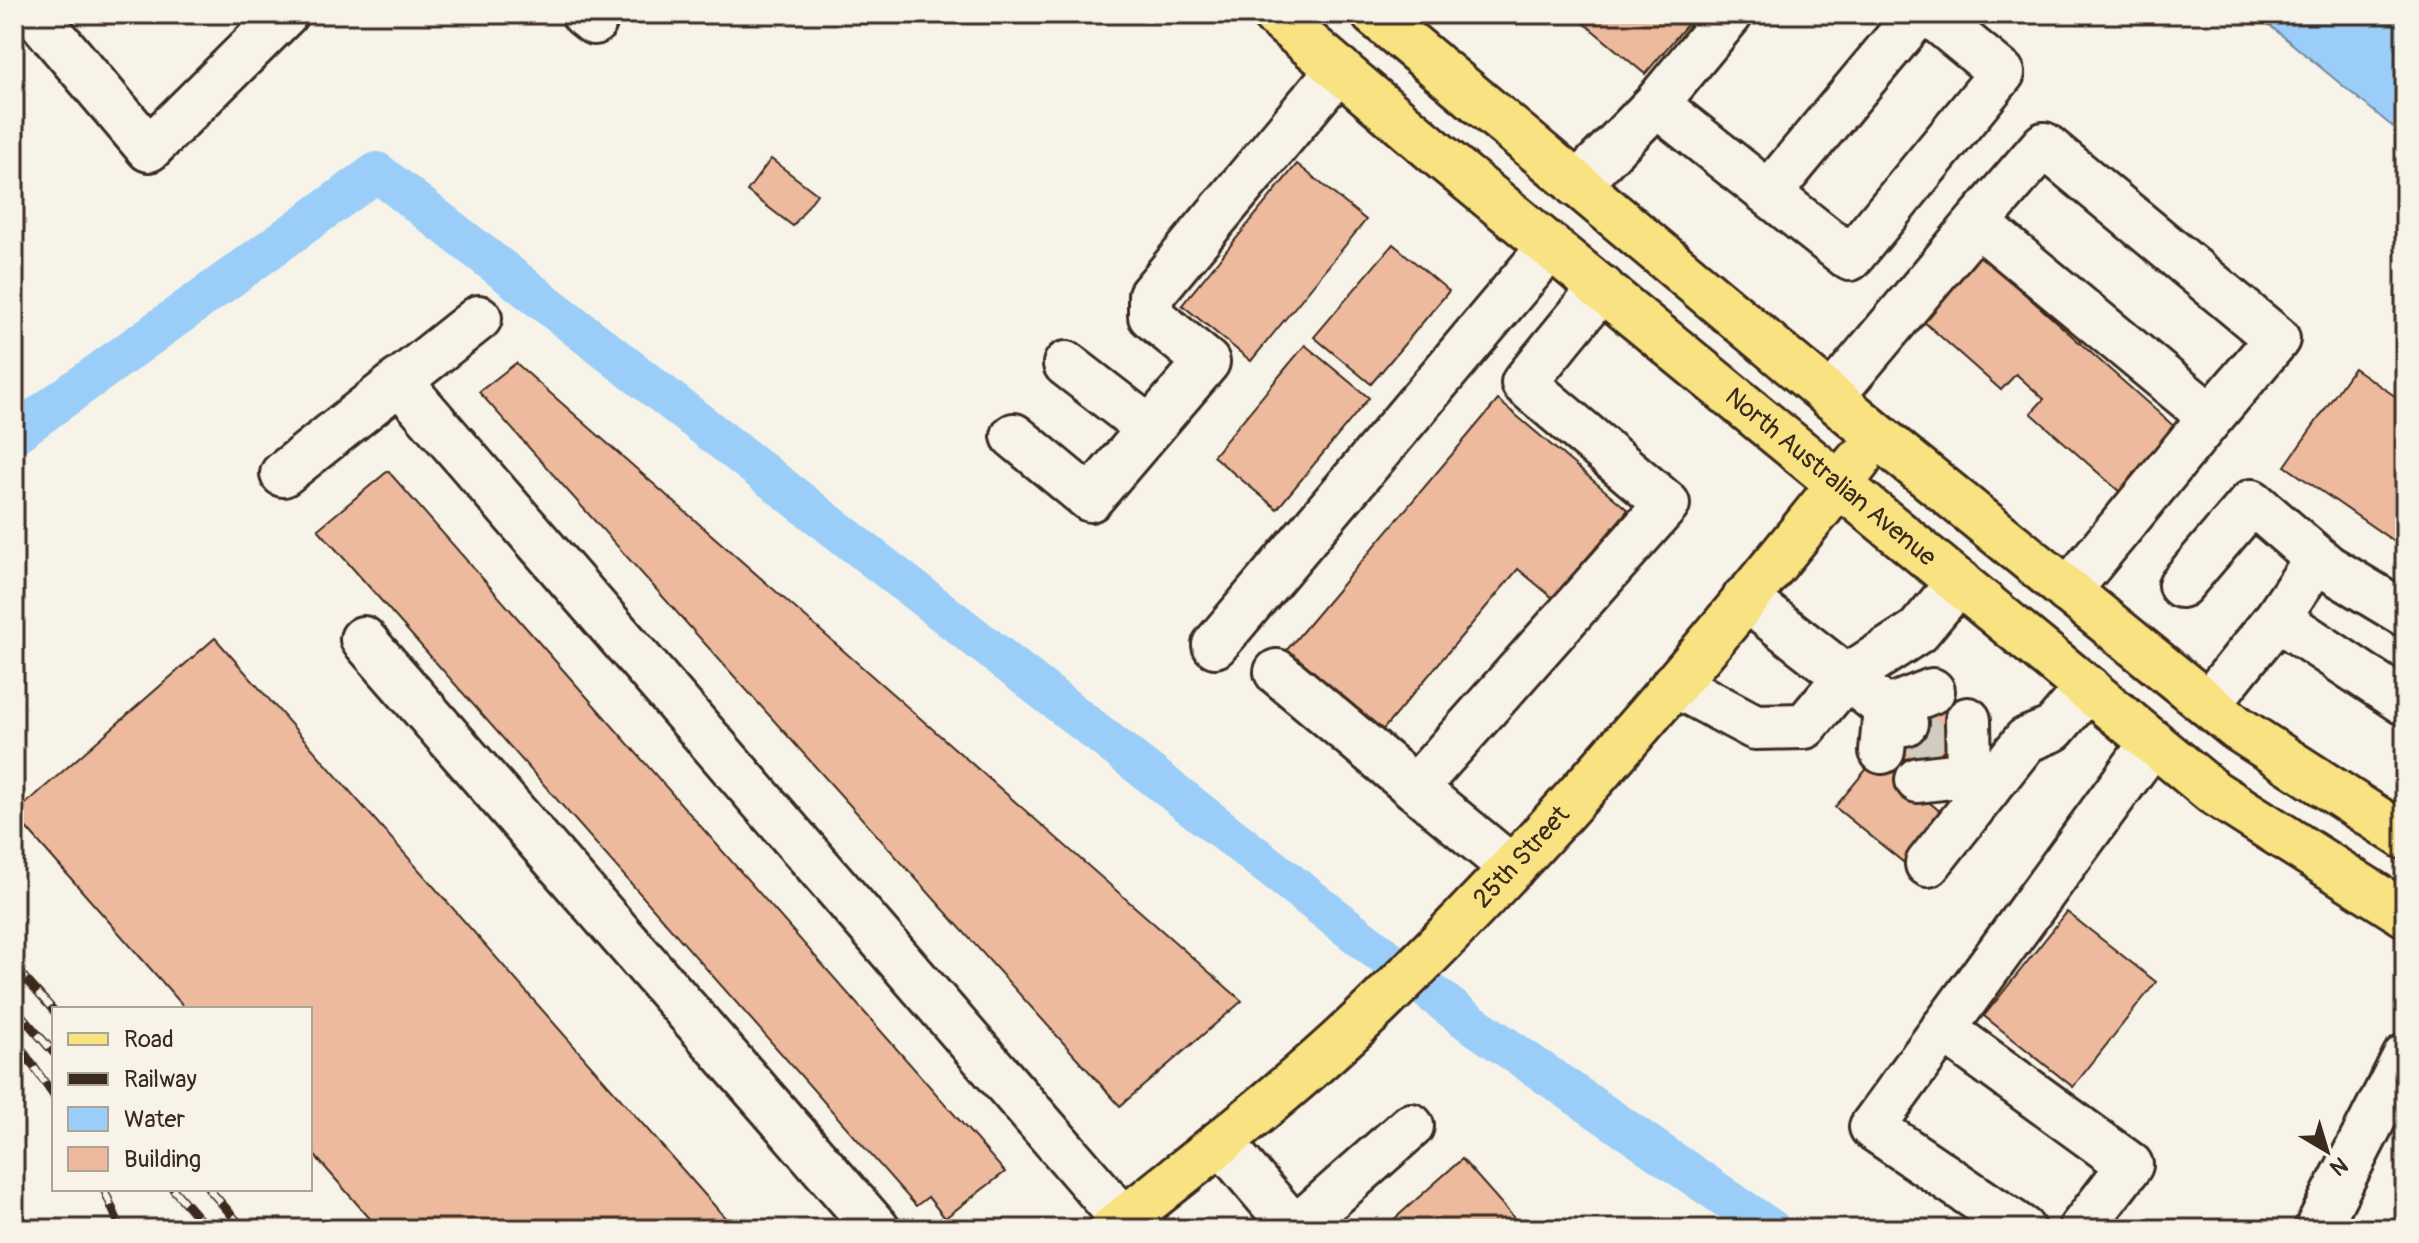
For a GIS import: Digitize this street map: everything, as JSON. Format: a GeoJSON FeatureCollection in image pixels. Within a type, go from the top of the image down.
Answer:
{"type":"FeatureCollection","features":[{"type":"Feature","properties":{"kind":"main road","name":"North Australian Avenue"},"geometry":{"type":"LineString","coordinates":[[1274,14],[2213,792],[2405,914]]}},
{"type":"Feature","properties":{"kind":"main road"},"geometry":{"type":"LineString","coordinates":[[1374,14],[1878,436],[2237,728],[2405,837]]}},
{"type":"Feature","properties":{"kind":"main road","name":"25th Street"},"geometry":{"type":"LineString","coordinates":[[1118,1224],[1221,1142],[1379,1004],[1452,931],[1572,806],[1878,436]]}},
{"type":"Feature","properties":{"kind":"lane"},"geometry":{"type":"LineString","coordinates":[[35,14],[149,149],[285,14]]}},
{"type":"Feature","properties":{"kind":"lane"},"geometry":{"type":"LineString","coordinates":[[1577,185],[1656,104],[1730,14]]}},
{"type":"Feature","properties":{"kind":"lane"},"geometry":{"type":"LineString","coordinates":[[1769,193],[1918,14]]}},
{"type":"Feature","properties":{"kind":"lane"},"geometry":{"type":"LineString","coordinates":[[1656,104],[1850,258],[2002,73],[1930,14]]}},
{"type":"Feature","properties":{"kind":"lane"},"geometry":{"type":"LineString","coordinates":[[1014,436],[1090,499],[1207,362],[1151,316],[1151,295],[1339,69]]}},
{"type":"Feature","properties":{"kind":"lane"},"geometry":{"type":"LineString","coordinates":[[1831,397],[2044,145],[2277,339],[2068,591]]}},
{"type":"Feature","properties":{"kind":"lane"},"geometry":{"type":"LineString","coordinates":[[1977,223],[2211,417]]}},
{"type":"Feature","properties":{"kind":"lane"},"geometry":{"type":"LineString","coordinates":[[1215,645],[1551,246]]}},
{"type":"Feature","properties":{"kind":"lane"},"geometry":{"type":"LineString","coordinates":[[1415,788],[1667,504],[1524,383],[1602,288]]}},
{"type":"Feature","properties":{"kind":"lane"},"geometry":{"type":"LineString","coordinates":[[283,474],[479,318]]}},
{"type":"Feature","properties":{"kind":"lane"},"geometry":{"type":"LineString","coordinates":[[1066,364],[1150,429]]}},
{"type":"Feature","properties":{"kind":"lane"},"geometry":{"type":"LineString","coordinates":[[399,381],[1118,1224]]}},
{"type":"Feature","properties":{"kind":"lane"},"geometry":{"type":"LineString","coordinates":[[2181,585],[2252,502],[2317,559],[2405,614]]}},
{"type":"Feature","properties":{"kind":"lane"},"geometry":{"type":"LineString","coordinates":[[2208,704],[2277,618],[2317,559]]}},
{"type":"Feature","properties":{"kind":"lane"},"geometry":{"type":"LineString","coordinates":[[1674,684],[1755,727],[1805,726],[1845,678],[1918,631],[1959,582]]}},
{"type":"Feature","properties":{"kind":"lane"},"geometry":{"type":"LineString","coordinates":[[1745,598],[1901,719]]}},
{"type":"Feature","properties":{"kind":"lane"},"geometry":{"type":"LineString","coordinates":[[2277,618],[2405,703]]}},
{"type":"Feature","properties":{"kind":"lane"},"geometry":{"type":"LineString","coordinates":[[363,639],[877,1229]]}},
{"type":"Feature","properties":{"kind":"lane"},"geometry":{"type":"LineString","coordinates":[[1277,672],[1512,868]]}},
{"type":"Feature","properties":{"kind":"lane"},"geometry":{"type":"LineString","coordinates":[[1928,864],[1957,763],[2053,729],[2088,688]]}},
{"type":"Feature","properties":{"kind":"lane"},"geometry":{"type":"LineString","coordinates":[[2022,1229],[1872,1127],[2153,742]]}},
{"type":"Feature","properties":{"kind":"lane"},"geometry":{"type":"LineString","coordinates":[[1943,1029],[2130,1165],[2081,1229]]}},
{"type":"Feature","properties":{"kind":"lane"},"geometry":{"type":"LineString","coordinates":[[2317,1229],[2405,1057]]}},
{"type":"Feature","properties":{"kind":"lane"},"geometry":{"type":"LineString","coordinates":[[1221,1142],[1295,1229],[1411,1126]]}},
{"type":"Feature","properties":{"kind":"water"},"geometry":{"type":"Polygon","coordinates":[[[2256,14],[2405,14],[2405,137],[2256,14]]]}},
{"type":"Feature","properties":{"kind":"building"},"geometry":{"type":"Polygon","coordinates":[[[1573,14],[1696,14],[1645,74],[1573,14]]]}},
{"type":"Feature","properties":{"kind":"building"},"geometry":{"type":"Polygon","coordinates":[[[771,159],[817,194],[793,226],[747,191],[771,159]]]}},
{"type":"Feature","properties":{"kind":"building"},"geometry":{"type":"Polygon","coordinates":[[[1297,164],[1366,220],[1251,361],[1182,305],[1297,164]]]}},
{"type":"Feature","properties":{"kind":"building"},"geometry":{"type":"Polygon","coordinates":[[[1393,244],[1449,291],[1371,384],[1314,337],[1393,244]]]}},
{"type":"Feature","properties":{"kind":"building"},"geometry":{"type":"Polygon","coordinates":[[[1973,248],[2177,429],[2121,493],[2031,413],[2044,399],[2016,374],[2001,390],[1915,314],[1973,248]]]}},
{"type":"Feature","properties":{"kind":"building"},"geometry":{"type":"Polygon","coordinates":[[[1305,345],[1369,398],[1277,509],[1213,456],[1305,345]]]}},
{"type":"Feature","properties":{"kind":"building"},"geometry":{"type":"Polygon","coordinates":[[[516,363],[1242,1001],[1120,1106],[479,392],[516,363]]]}},
{"type":"Feature","properties":{"kind":"building"},"geometry":{"type":"Polygon","coordinates":[[[2354,368],[2405,403],[2405,549],[2285,466],[2354,368]]]}},
{"type":"Feature","properties":{"kind":"building"},"geometry":{"type":"Polygon","coordinates":[[[1498,400],[1628,510],[1553,598],[1518,569],[1381,732],[1286,651],[1498,400]]]}},
{"type":"Feature","properties":{"kind":"building"},"geometry":{"type":"Polygon","coordinates":[[[388,471],[1005,1172],[945,1218],[928,1197],[916,1206],[318,529],[388,471]]]}},
{"type":"Feature","properties":{"kind":"building"},"geometry":{"type":"Polygon","coordinates":[[[215,638],[735,1229],[379,1229],[312,1152],[312,1007],[184,1007],[14,814],[215,638]]]}},
{"type":"Feature","properties":{"kind":"building"},"geometry":{"type":"Polygon","coordinates":[[[1938,683],[1974,713],[1912,788],[1948,818],[1908,866],[1835,807],[1938,683]]]}},
{"type":"Feature","properties":{"kind":"building"},"geometry":{"type":"Polygon","coordinates":[[[2067,912],[2156,982],[2073,1087],[1984,1016],[2067,912]]]}},
{"type":"Feature","properties":{"kind":"building"},"geometry":{"type":"Polygon","coordinates":[[[1462,1159],[1524,1229],[1383,1229],[1462,1159]]]}},
{"type":"Feature","properties":{"kind":"waterway"},"geometry":{"type":"LineString","coordinates":[[14,434],[377,172],[1464,1018],[1771,1229]]}},
{"type":"Feature","properties":{"kind":"tunnel"},"geometry":{"type":"LineString","coordinates":[[1905,723],[1941,752]]}},
{"type":"Feature","properties":{"kind":"railway"},"geometry":{"type":"LineString","coordinates":[[14,966],[52,1009]]}},
{"type":"Feature","properties":{"kind":"railway"},"geometry":{"type":"LineString","coordinates":[[14,1007],[52,1051]]}},
{"type":"Feature","properties":{"kind":"railway"},"geometry":{"type":"LineString","coordinates":[[14,1038],[52,1093]]}},
{"type":"Feature","properties":{"kind":"railway"},"geometry":{"type":"LineString","coordinates":[[105,1191],[121,1229]]}},
{"type":"Feature","properties":{"kind":"railway"},"geometry":{"type":"LineString","coordinates":[[175,1191],[208,1229]]}},
{"type":"Feature","properties":{"kind":"railway"},"geometry":{"type":"LineString","coordinates":[[211,1191],[244,1229]]}}]}
